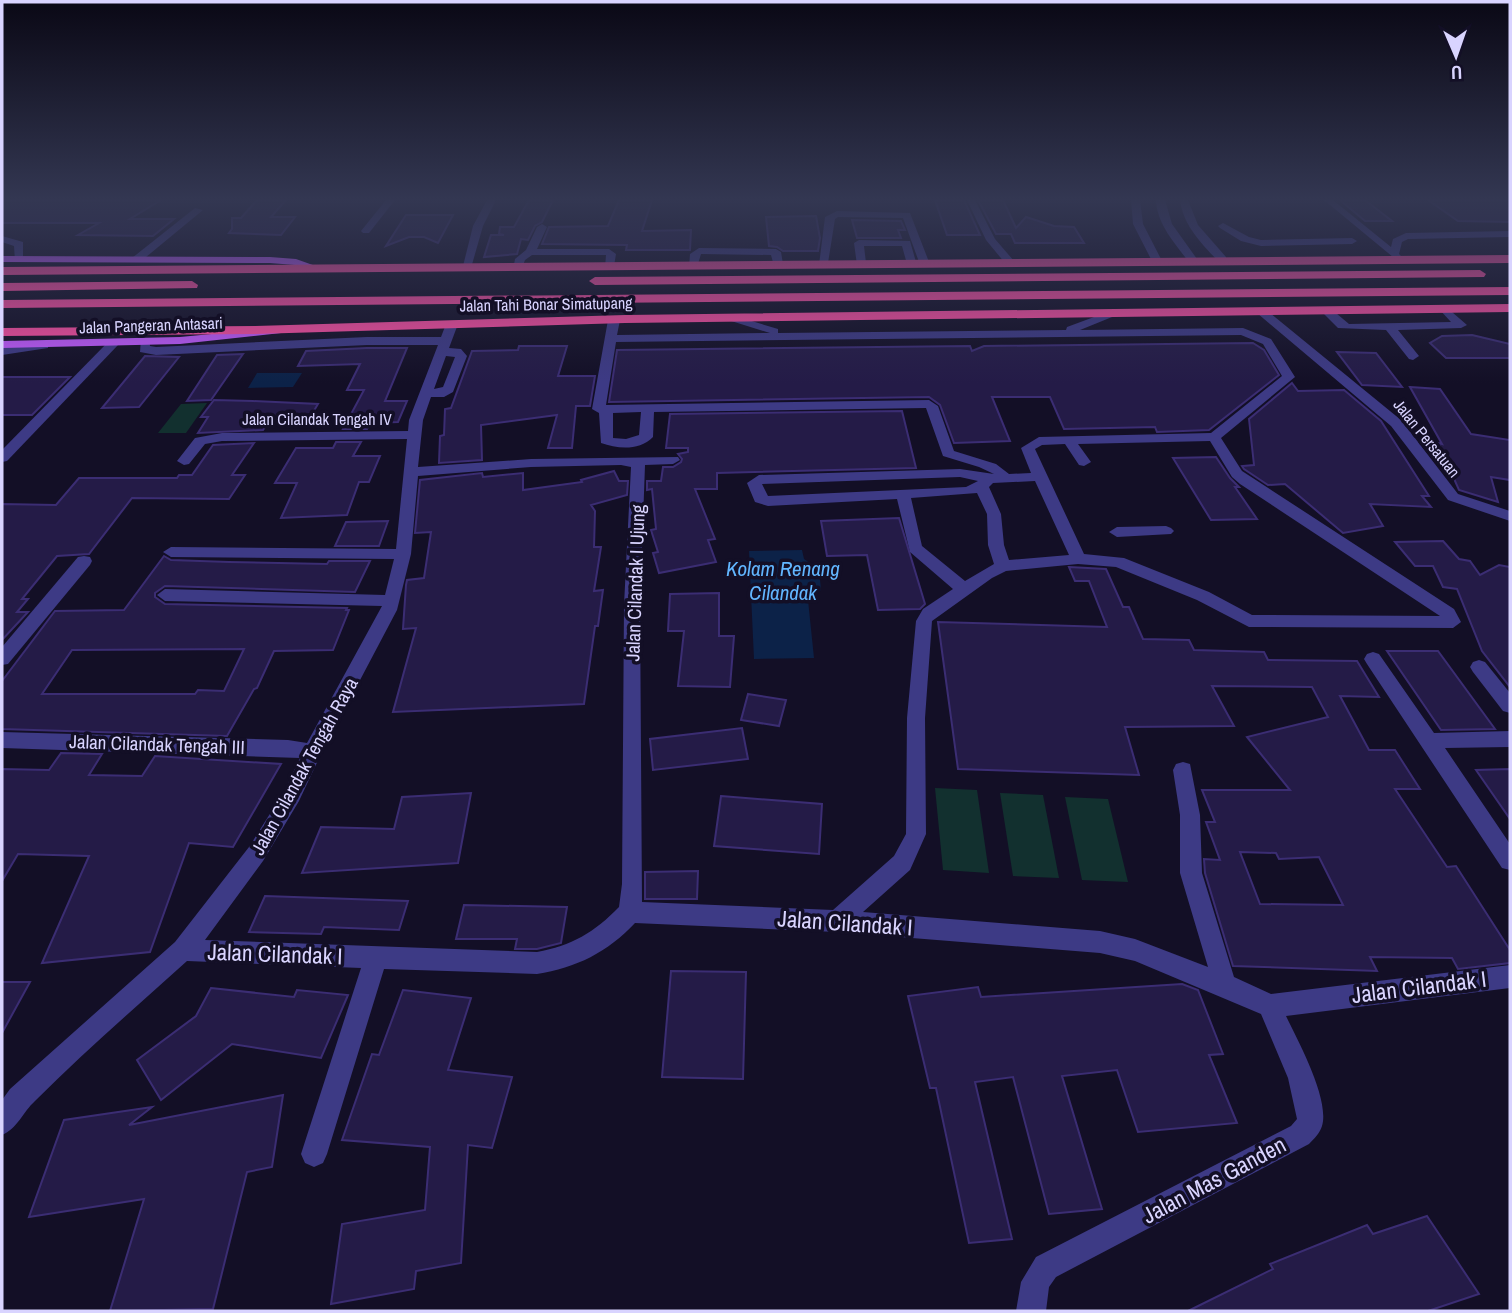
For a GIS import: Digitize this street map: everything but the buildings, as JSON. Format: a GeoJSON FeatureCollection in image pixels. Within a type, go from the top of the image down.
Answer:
{"type":"FeatureCollection","features":[{"type":"Feature","properties":{"kind":"highway","name":"Jalan Tahi Bonar Simatupang"},"geometry":{"type":"LineString","coordinates":[[2,271],[517,268],[984,261]]}},
{"type":"Feature","properties":{"kind":"highway"},"geometry":{"type":"LineString","coordinates":[[617,281],[648,274],[760,271],[1308,265],[1354,261]]}},
{"type":"Feature","properties":{"kind":"highway"},"geometry":{"type":"LineString","coordinates":[[579,281],[1498,274]]}},
{"type":"Feature","properties":{"kind":"highway"},"geometry":{"type":"LineString","coordinates":[[2,278],[225,280],[241,284]]}},
{"type":"Feature","properties":{"kind":"highway"},"geometry":{"type":"LineString","coordinates":[[2,287],[213,284]]}},
{"type":"Feature","properties":{"kind":"highway"},"geometry":{"type":"LineString","coordinates":[[285,300],[297,284]]}},
{"type":"Feature","properties":{"kind":"highway"},"geometry":{"type":"LineString","coordinates":[[2,304],[1510,290]]}},
{"type":"Feature","properties":{"kind":"highway"},"geometry":{"type":"LineString","coordinates":[[429,299],[436,303],[458,305],[1510,302]]}},
{"type":"Feature","properties":{"kind":"highway"},"geometry":{"type":"LineString","coordinates":[[2,314],[306,305],[328,300]]}},
{"type":"Feature","properties":{"kind":"highway","name":"Jalan Tahi Bonar Simatupang"},"geometry":{"type":"LineString","coordinates":[[2,332],[732,318],[1510,308]]}},
{"type":"Feature","properties":{"kind":"highway"},"geometry":{"type":"LineString","coordinates":[[2,324],[403,318],[427,319],[447,324]]}},
{"type":"Feature","properties":{"kind":"main road"},"geometry":{"type":"LineString","coordinates":[[287,261],[319,269]]}},
{"type":"Feature","properties":{"kind":"main road","name":"Jalan Pangeran Antasari"},"geometry":{"type":"LineString","coordinates":[[2,345],[113,344],[242,337],[300,328]]}},
{"type":"Feature","properties":{"kind":"street"},"geometry":{"type":"LineString","coordinates":[[466,268],[468,261]]}},
{"type":"Feature","properties":{"kind":"street"},"geometry":{"type":"LineString","coordinates":[[517,268],[519,261]]}},
{"type":"Feature","properties":{"kind":"street"},"geometry":{"type":"LineString","coordinates":[[609,266],[610,261]]}},
{"type":"Feature","properties":{"kind":"street"},"geometry":{"type":"LineString","coordinates":[[1326,310],[1346,326],[1461,325],[1445,309]]}},
{"type":"Feature","properties":{"kind":"street"},"geometry":{"type":"LineString","coordinates":[[1240,312],[1244,331]]}},
{"type":"Feature","properties":{"kind":"street","name":"Jalan Persatuan"},"geometry":{"type":"LineString","coordinates":[[1261,312],[1375,402],[1396,423],[1453,497],[1510,516]]}},
{"type":"Feature","properties":{"kind":"street"},"geometry":{"type":"LineString","coordinates":[[1059,334],[1113,313]]}},
{"type":"Feature","properties":{"kind":"street"},"geometry":{"type":"LineString","coordinates":[[732,318],[791,336]]}},
{"type":"Feature","properties":{"kind":"street"},"geometry":{"type":"LineString","coordinates":[[613,320],[598,407],[929,404],[948,453],[984,462],[998,469],[1006,479]]}},
{"type":"Feature","properties":{"kind":"street","name":"Jalan Cilandak Tengah Raya"},"geometry":{"type":"LineString","coordinates":[[2,1122],[10,1095],[184,950],[256,855],[292,795],[392,601],[420,471],[413,435],[443,347],[447,324]]}},
{"type":"Feature","properties":{"kind":"street"},"geometry":{"type":"LineString","coordinates":[[1389,327],[1413,356]]}},
{"type":"Feature","properties":{"kind":"street"},"geometry":{"type":"LineString","coordinates":[[611,340],[1244,331],[1267,342],[1289,377],[1214,438],[1068,439],[1039,441],[1028,447],[1078,559]]}},
{"type":"Feature","properties":{"kind":"street"},"geometry":{"type":"LineString","coordinates":[[145,342],[144,349],[156,351],[367,341],[443,347],[457,352],[461,356],[449,390],[426,393]]}},
{"type":"Feature","properties":{"kind":"street"},"geometry":{"type":"LineString","coordinates":[[2,458],[113,344]]}},
{"type":"Feature","properties":{"kind":"street"},"geometry":{"type":"LineString","coordinates":[[2,351],[44,345]]}},
{"type":"Feature","properties":{"kind":"street"},"geometry":{"type":"LineString","coordinates":[[606,409],[606,440],[632,443],[640,442],[646,437],[648,408]]}},
{"type":"Feature","properties":{"kind":"street","name":"Jalan Cilandak Tengah IV"},"geometry":{"type":"LineString","coordinates":[[184,461],[200,440],[222,437],[413,435]]}},
{"type":"Feature","properties":{"kind":"street"},"geometry":{"type":"LineString","coordinates":[[837,921],[890,875],[910,851],[918,820],[916,719],[924,621],[929,613],[1003,566],[1078,559],[1118,562],[1203,596],[1249,621],[1453,622],[1448,613],[1245,481],[1237,474],[1214,438]]}},
{"type":"Feature","properties":{"kind":"street"},"geometry":{"type":"LineString","coordinates":[[1068,439],[1084,462]]}},
{"type":"Feature","properties":{"kind":"street"},"geometry":{"type":"LineString","coordinates":[[420,471],[531,463],[673,460]]}},
{"type":"Feature","properties":{"kind":"street","name":"Jalan Cilandak I Ujung"},"geometry":{"type":"LineString","coordinates":[[630,912],[633,884],[632,605],[639,467],[632,461]]}},
{"type":"Feature","properties":{"kind":"street"},"geometry":{"type":"LineString","coordinates":[[985,483],[960,473],[759,479],[754,483],[760,499],[768,501],[968,491],[985,483],[1040,477]]}},
{"type":"Feature","properties":{"kind":"street"},"geometry":{"type":"LineString","coordinates":[[985,483],[993,514],[996,545],[1003,566]]}},
{"type":"Feature","properties":{"kind":"street"},"geometry":{"type":"LineString","coordinates":[[903,495],[915,548],[964,589]]}},
{"type":"Feature","properties":{"kind":"street"},"geometry":{"type":"LineString","coordinates":[[1117,532],[1166,531]]}},
{"type":"Feature","properties":{"kind":"street"},"geometry":{"type":"LineString","coordinates":[[171,552],[403,554]]}},
{"type":"Feature","properties":{"kind":"street"},"geometry":{"type":"LineString","coordinates":[[2,659],[84,561]]}},
{"type":"Feature","properties":{"kind":"street"},"geometry":{"type":"LineString","coordinates":[[165,595],[392,601]]}},
{"type":"Feature","properties":{"kind":"street"},"geometry":{"type":"LineString","coordinates":[[1373,659],[1510,861]]}},
{"type":"Feature","properties":{"kind":"street"},"geometry":{"type":"LineString","coordinates":[[1479,667],[1510,706]]}},
{"type":"Feature","properties":{"kind":"street"},"geometry":{"type":"LineString","coordinates":[[1429,741],[1510,739]]}},
{"type":"Feature","properties":{"kind":"street","name":"Jalan Cilandak Tengah III"},"geometry":{"type":"LineString","coordinates":[[2,740],[288,748],[312,752]]}},
{"type":"Feature","properties":{"kind":"street"},"geometry":{"type":"LineString","coordinates":[[1183,769],[1191,815],[1191,873],[1225,985]]}},
{"type":"Feature","properties":{"kind":"street","name":"Jalan Cilandak I"},"geometry":{"type":"LineString","coordinates":[[184,950],[537,963],[562,960],[589,950],[612,932],[630,912],[837,921],[1100,942],[1135,950],[1225,985],[1270,1006],[1510,976]]}},
{"type":"Feature","properties":{"kind":"street"},"geometry":{"type":"LineString","coordinates":[[314,1154],[376,958]]}},
{"type":"Feature","properties":{"kind":"street","name":"Jalan Mas Ganden"},"geometry":{"type":"LineString","coordinates":[[1031,1311],[1035,1282],[1046,1268],[1300,1135],[1310,1123],[1310,1106],[1304,1088],[1270,1006]]}},
{"type":"Feature","properties":{"kind":"green space"},"geometry":{"type":"Polygon","coordinates":[[[207,403],[186,433],[158,433],[181,404],[207,403]]]}},
{"type":"Feature","properties":{"kind":"green space"},"geometry":{"type":"Polygon","coordinates":[[[935,788],[977,790],[989,873],[943,870],[935,788]]]}},
{"type":"Feature","properties":{"kind":"green space"},"geometry":{"type":"Polygon","coordinates":[[[1000,793],[1043,795],[1059,878],[1013,876],[1000,793]]]}},
{"type":"Feature","properties":{"kind":"green space"},"geometry":{"type":"Polygon","coordinates":[[[1065,797],[1108,799],[1128,882],[1082,880],[1065,797]]]}},
{"type":"Feature","properties":{"kind":"water"},"geometry":{"type":"Polygon","coordinates":[[[257,373],[302,373],[293,387],[248,388],[257,373]]]}},
{"type":"Feature","properties":{"kind":"water","name":"Kolam Renang Cilandak"},"geometry":{"type":"Polygon","coordinates":[[[802,550],[804,559],[819,569],[821,590],[808,600],[814,658],[754,659],[749,551],[802,550]]]}}]}
